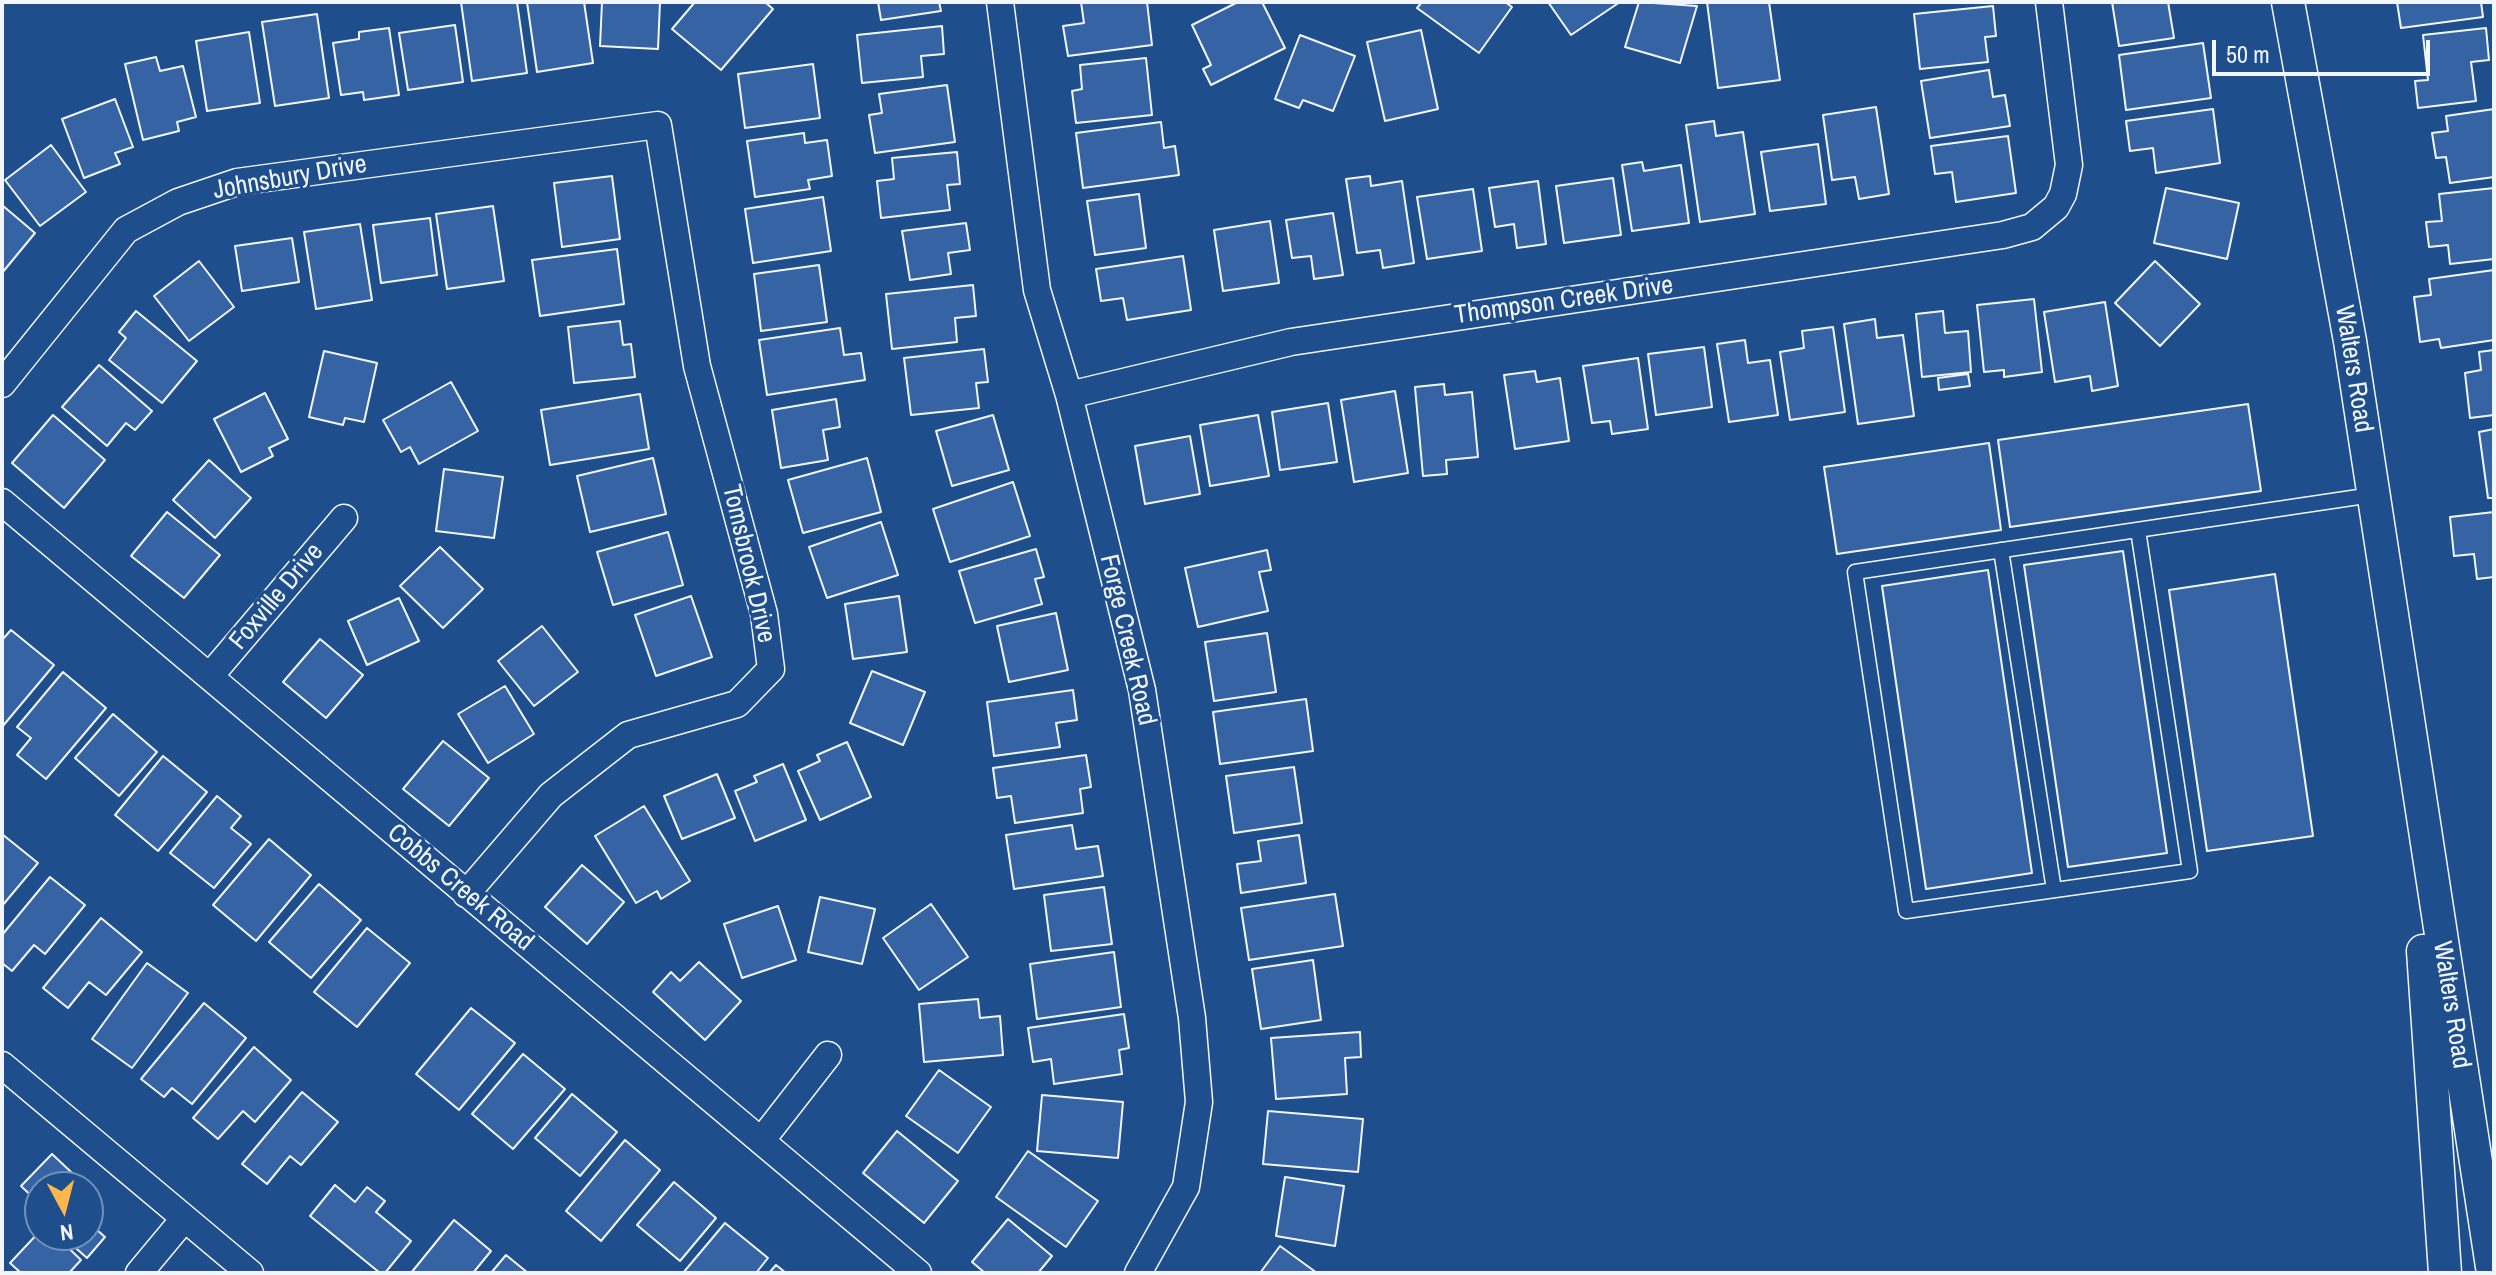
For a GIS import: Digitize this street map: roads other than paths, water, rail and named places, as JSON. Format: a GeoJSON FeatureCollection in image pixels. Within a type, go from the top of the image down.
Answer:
{"type":"FeatureCollection","features":[{"type":"Feature","properties":{"kind":"street","name":"Forge Creek Road"},"geometry":{"type":"LineString","coordinates":[[1000,2],[1037,290],[1069,395],[1142,690],[1192,1018],[1199,1102],[1186,1187],[1138,1273]]}},
{"type":"Feature","properties":{"kind":"street","name":"Thompson Creek Drive"},"geometry":{"type":"LineString","coordinates":[[1069,395],[1291,342],[2003,235],[2032,227],[2056,207],[2063,194],[2069,165],[2049,2]]}},
{"type":"Feature","properties":{"kind":"street","name":"Walters Road"},"geometry":{"type":"LineString","coordinates":[[2288,2],[2350,341],[2408,737],[2493,1273]]}},
{"type":"Feature","properties":{"kind":"street","name":"Johnsbury Drive"},"geometry":{"type":"LineString","coordinates":[[2,384],[126,230],[178,202],[237,182],[658,125]]}},
{"type":"Feature","properties":{"kind":"street","name":"Tomsbrook Drive"},"geometry":{"type":"LineString","coordinates":[[466,894],[551,795],[628,735],[737,704],[771,669],[764,614],[697,366],[658,125]]}},
{"type":"Feature","properties":{"kind":"street","name":"Cobbs Creek Road"},"geometry":{"type":"LineString","coordinates":[[2,502],[918,1273]]}},
{"type":"Feature","properties":{"kind":"street","name":"Foxville Drive"},"geometry":{"type":"LineString","coordinates":[[210,676],[344,518]]}},
{"type":"Feature","properties":{"kind":"street","name":"Walters Road"},"geometry":{"type":"LineString","coordinates":[[2408,737],[2445,1273]]}},
{"type":"Feature","properties":{"kind":"street"},"geometry":{"type":"LineString","coordinates":[[761,1141],[828,1055]]}},
{"type":"Feature","properties":{"kind":"street"},"geometry":{"type":"LineString","coordinates":[[2,1065],[250,1273]]}},
{"type":"Feature","properties":{"kind":"street"},"geometry":{"type":"LineString","coordinates":[[139,1273],[184,1219]]}},
{"type":"Feature","properties":{"kind":"lane"},"geometry":{"type":"LineString","coordinates":[[2138,530],[2190,871],[1906,911],[1855,572],[2372,495]]}},
{"type":"Feature","properties":{"kind":"lane"},"geometry":{"type":"LineString","coordinates":[[2001,550],[2054,890]]}}]}
